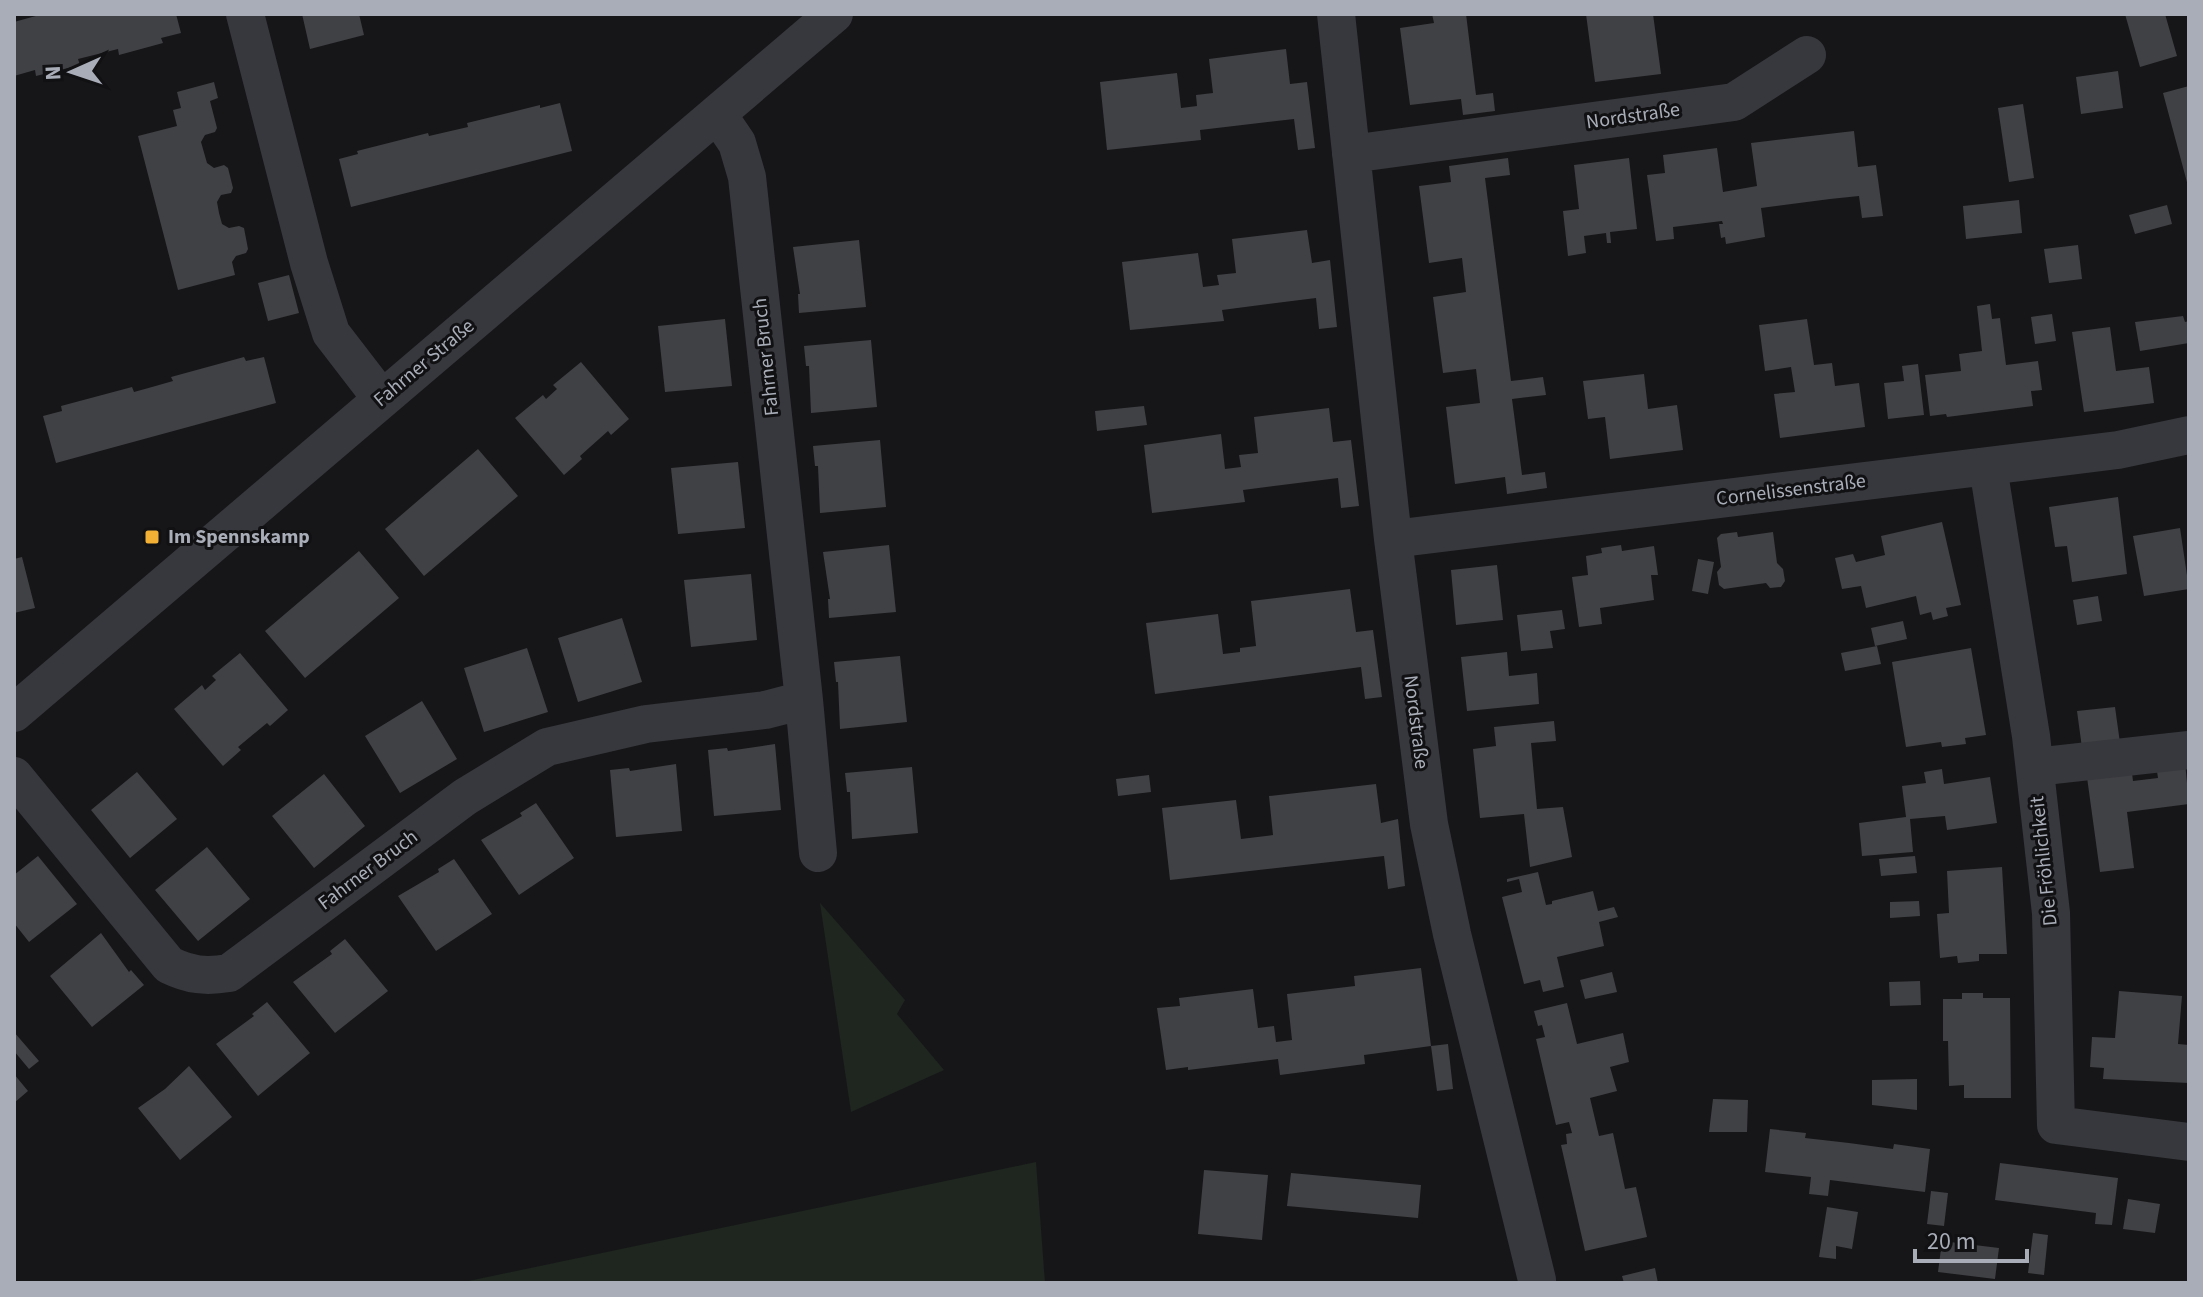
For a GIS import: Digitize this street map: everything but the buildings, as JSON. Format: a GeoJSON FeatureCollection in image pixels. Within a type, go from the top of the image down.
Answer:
{"type":"FeatureCollection","features":[{"type":"Feature","properties":{"kind":"street"},"geometry":{"type":"LineString","coordinates":[[245,14],[309,263],[331,333],[381,398]]}},
{"type":"Feature","properties":{"kind":"street","name":"Fahrner Straße"},"geometry":{"type":"LineString","coordinates":[[14,713],[834,14]]}},
{"type":"Feature","properties":{"kind":"street","name":"Nordstraße"},"geometry":{"type":"LineString","coordinates":[[1336,14],[1393,539],[1429,824],[1452,934],[1537,1280]]}},
{"type":"Feature","properties":{"kind":"street","name":"Nordstraße"},"geometry":{"type":"LineString","coordinates":[[1351,154],[1734,102],[1807,55]]}},
{"type":"Feature","properties":{"kind":"street","name":"Fahrner Bruch"},"geometry":{"type":"LineString","coordinates":[[718,115],[737,143],[747,177],[818,853]]}},
{"type":"Feature","properties":{"kind":"street","name":"Cornelissenstraße"},"geometry":{"type":"LineString","coordinates":[[1393,539],[1988,467],[2118,450],[2189,435]]}},
{"type":"Feature","properties":{"kind":"street","name":"Die Fröhlichkeit"},"geometry":{"type":"LineString","coordinates":[[1988,467],[2035,767],[2051,913],[2056,1125],[2189,1142]]}},
{"type":"Feature","properties":{"kind":"street","name":"Fahrner Bruch"},"geometry":{"type":"LineString","coordinates":[[14,776],[169,965],[189,975],[210,976],[229,973],[465,797],[547,747],[646,724],[765,710],[804,700]]}},
{"type":"Feature","properties":{"kind":"street"},"geometry":{"type":"LineString","coordinates":[[2035,767],[2189,750]]}},
{"type":"Feature","properties":{"kind":"shaded area"},"geometry":{"type":"Polygon","coordinates":[[[820,903],[905,1000],[897,1014],[944,1070],[851,1112],[820,903]]]}},
{"type":"Feature","properties":{"kind":"shaded area"},"geometry":{"type":"Polygon","coordinates":[[[1036,1162],[1045,1283],[459,1283],[1036,1162]]]}},
{"type":"Feature","properties":{"kind":"place","name":"Im Spennskamp"},"geometry":{"type":"Point","coordinates":[152,537]}}]}
